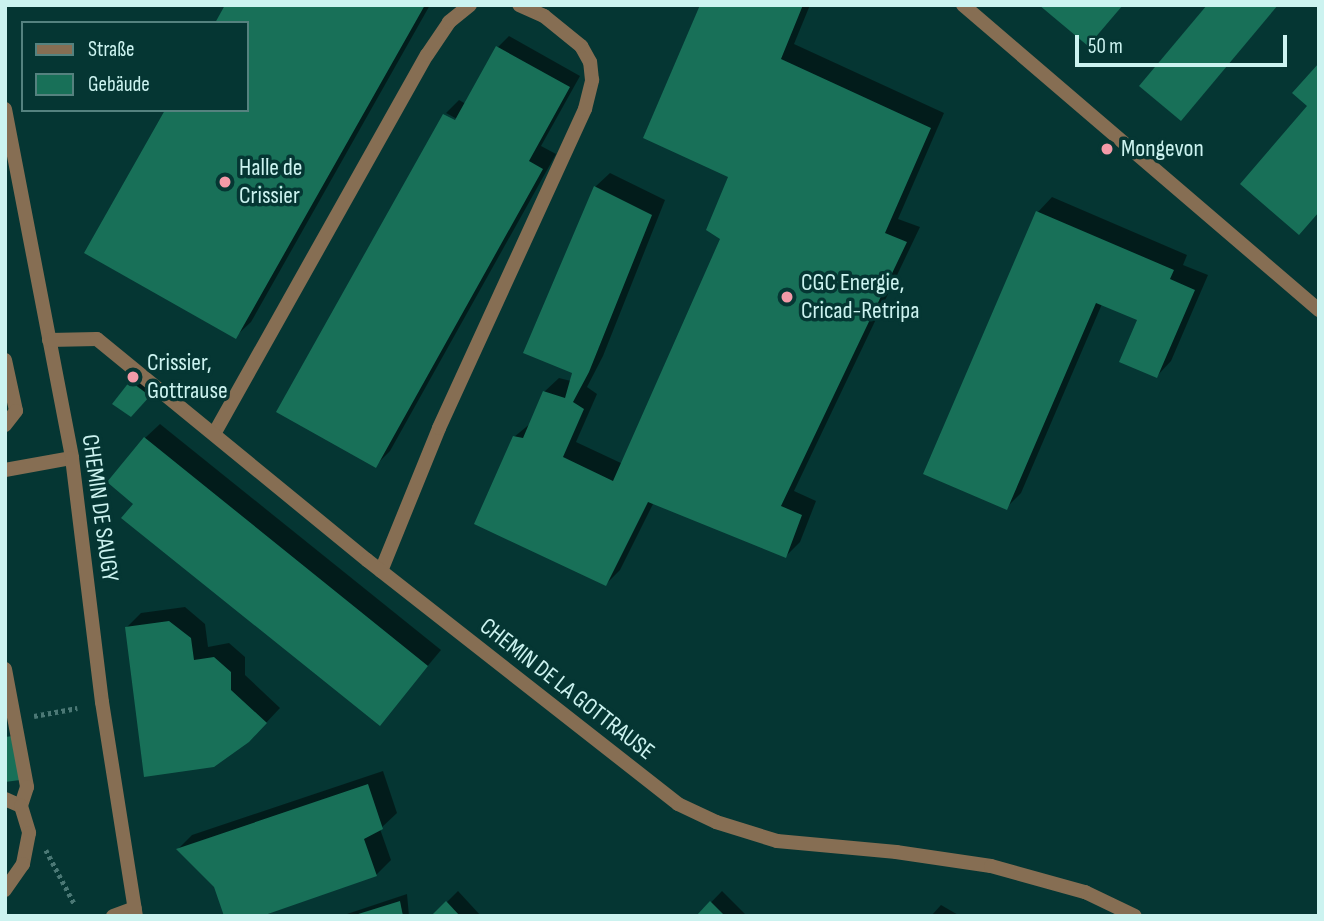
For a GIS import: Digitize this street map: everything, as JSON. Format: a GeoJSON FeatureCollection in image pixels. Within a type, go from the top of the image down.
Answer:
{"type":"FeatureCollection","features":[{"type":"Feature","properties":{"kind":"street"},"geometry":{"type":"LineString","coordinates":[[214,434],[427,55],[449,22],[470,5]]}},
{"type":"Feature","properties":{"kind":"street"},"geometry":{"type":"LineString","coordinates":[[381,571],[439,428],[585,109],[592,80],[590,62],[581,46],[544,16],[519,5]]}},
{"type":"Feature","properties":{"kind":"street"},"geometry":{"type":"LineString","coordinates":[[963,5],[1319,310]]}},
{"type":"Feature","properties":{"kind":"street","name":"CHEMIN DE SAUGY"},"geometry":{"type":"LineString","coordinates":[[5,109],[72,458],[102,702],[135,912]]}},
{"type":"Feature","properties":{"kind":"street","name":"CHEMIN DE LA GOTTRAUSE"},"geometry":{"type":"LineString","coordinates":[[50,341],[97,339],[381,571],[678,804],[716,822],[777,841],[896,852],[990,866],[1084,892],[1135,916]]}},
{"type":"Feature","properties":{"kind":"street"},"geometry":{"type":"LineString","coordinates":[[5,360],[16,411],[5,425]]}},
{"type":"Feature","properties":{"kind":"street"},"geometry":{"type":"LineString","coordinates":[[5,470],[72,458]]}},
{"type":"Feature","properties":{"kind":"street"},"geometry":{"type":"LineString","coordinates":[[5,669],[27,787],[21,806],[29,833],[23,864],[5,890]]}},
{"type":"Feature","properties":{"kind":"street"},"geometry":{"type":"LineString","coordinates":[[5,799],[21,806]]}},
{"type":"Feature","properties":{"kind":"street"},"geometry":{"type":"LineString","coordinates":[[113,916],[135,912],[150,916]]}},
{"type":"Feature","properties":{"kind":"path"},"geometry":{"type":"LineString","coordinates":[[15,719],[77,708]]}},
{"type":"Feature","properties":{"kind":"path"},"geometry":{"type":"LineString","coordinates":[[29,833],[41,839],[74,903]]}},
{"type":"Feature","properties":{"kind":"building","name":"Halle de Crissier"},"geometry":{"type":"Polygon","coordinates":[[[225,5],[425,5],[236,339],[84,253],[164,112],[248,112],[248,21],[216,21],[225,5]]]}},
{"type":"Feature","properties":{"kind":"building","name":"CGC Energie, Cricad-Retripa"},"geometry":{"type":"Polygon","coordinates":[[[700,5],[803,5],[781,59],[931,128],[885,233],[907,242],[781,506],[802,515],[786,558],[648,502],[606,586],[474,524],[513,436],[523,438],[543,391],[565,398],[572,373],[523,353],[594,186],[652,215],[589,372],[573,402],[584,409],[563,457],[613,481],[720,239],[706,230],[728,177],[643,138],[700,5]]]}},
{"type":"Feature","properties":{"kind":"building"},"geometry":{"type":"Polygon","coordinates":[[[1039,5],[1123,5],[1088,46],[1039,5]]]}},
{"type":"Feature","properties":{"kind":"building"},"geometry":{"type":"Polygon","coordinates":[[[1207,5],[1278,5],[1181,121],[1139,86],[1207,5]]]}},
{"type":"Feature","properties":{"kind":"building"},"geometry":{"type":"Polygon","coordinates":[[[496,46],[570,87],[529,161],[543,169],[376,468],[276,412],[443,114],[455,120],[496,46]]]}},
{"type":"Feature","properties":{"kind":"building"},"geometry":{"type":"Polygon","coordinates":[[[1319,63],[1319,212],[1299,235],[1240,184],[1307,106],[1292,93],[1319,63]]]}},
{"type":"Feature","properties":{"kind":"building"},"geometry":{"type":"Polygon","coordinates":[[[1036,211],[1174,270],[1170,279],[1195,290],[1157,378],[1119,362],[1137,320],[1096,303],[1007,510],[923,474],[1036,211]]]}},
{"type":"Feature","properties":{"kind":"building"},"geometry":{"type":"Polygon","coordinates":[[[130,381],[150,396],[131,417],[112,404],[130,381]]]}},
{"type":"Feature","properties":{"kind":"building"},"geometry":{"type":"Polygon","coordinates":[[[144,437],[428,666],[380,726],[121,518],[133,504],[107,482],[144,437]]]}},
{"type":"Feature","properties":{"kind":"building"},"geometry":{"type":"Polygon","coordinates":[[[169,621],[191,638],[194,660],[214,657],[231,672],[231,690],[267,723],[249,742],[214,767],[144,777],[125,627],[169,621]]]}},
{"type":"Feature","properties":{"kind":"building"},"geometry":{"type":"Polygon","coordinates":[[[13,736],[20,780],[5,782],[5,737],[13,736]]]}},
{"type":"Feature","properties":{"kind":"building"},"geometry":{"type":"Polygon","coordinates":[[[368,784],[383,829],[364,839],[377,876],[262,916],[224,916],[214,887],[176,849],[368,784]]]}},
{"type":"Feature","properties":{"kind":"building"},"geometry":{"type":"Polygon","coordinates":[[[400,901],[403,916],[355,916],[355,915],[400,901]]]}},
{"type":"Feature","properties":{"kind":"building"},"geometry":{"type":"Polygon","coordinates":[[[446,901],[460,916],[431,916],[446,901]]]}},
{"type":"Feature","properties":{"kind":"building"},"geometry":{"type":"Polygon","coordinates":[[[710,901],[725,916],[696,916],[710,901]]]}},
{"type":"Feature","properties":{"kind":"place","name":"Mongevon"},"geometry":{"type":"Point","coordinates":[1107,149]}},
{"type":"Feature","properties":{"kind":"place","name":"Halle de Crissier"},"geometry":{"type":"Point","coordinates":[225,182]}},
{"type":"Feature","properties":{"kind":"place","name":"CGC Energie, Cricad-Retripa"},"geometry":{"type":"Point","coordinates":[787,297]}},
{"type":"Feature","properties":{"kind":"place","name":"Crissier, Gottrause"},"geometry":{"type":"Point","coordinates":[133,377]}}]}
